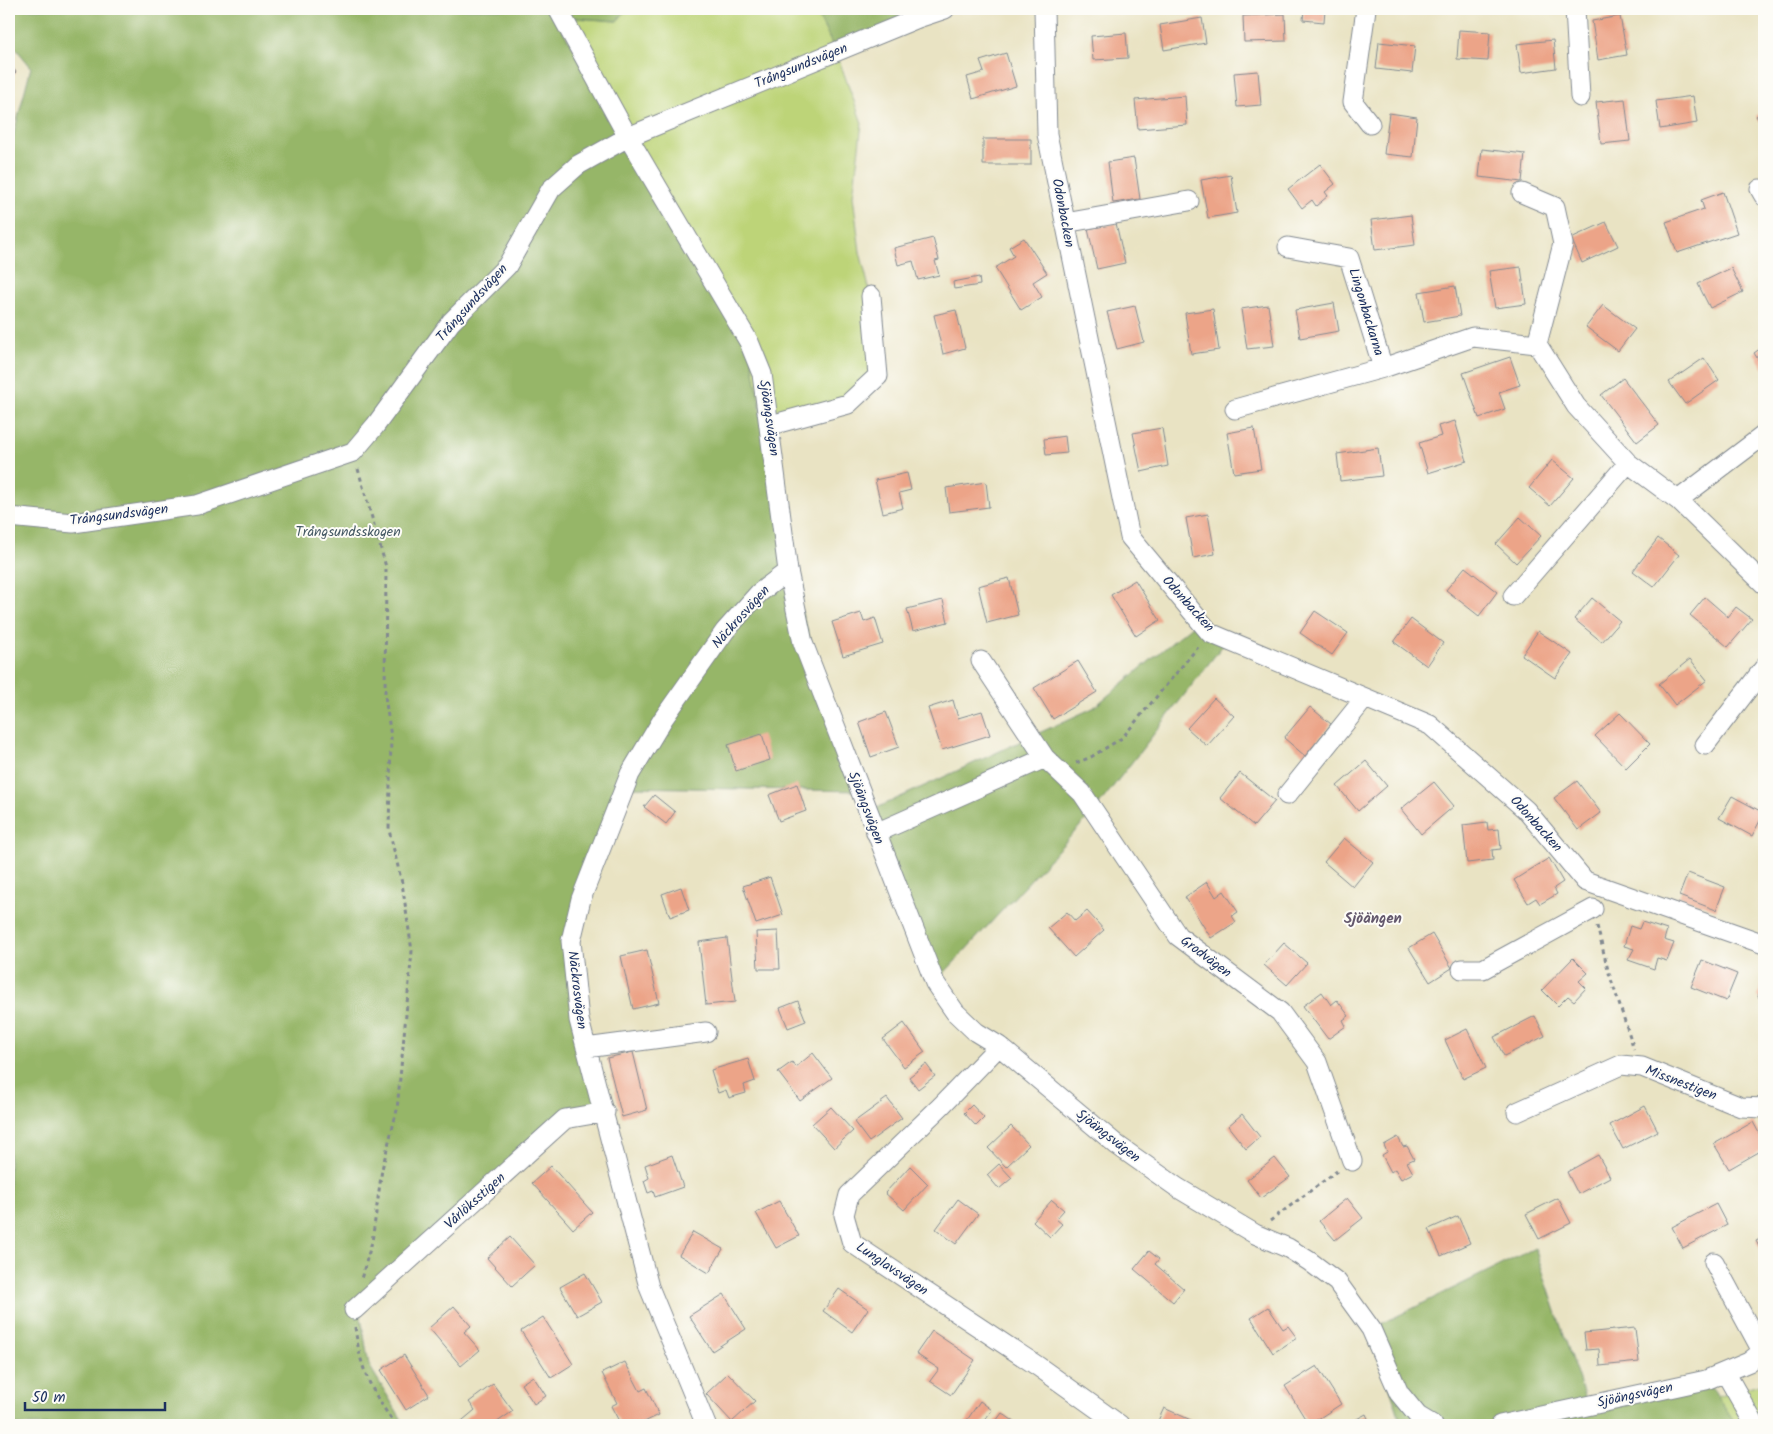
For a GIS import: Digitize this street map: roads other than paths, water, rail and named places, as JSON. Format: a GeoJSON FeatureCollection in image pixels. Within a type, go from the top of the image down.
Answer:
{"type":"FeatureCollection","features":[{"type":"Feature","properties":{"kind":"street","name":"Sjöängsvägen"},"geometry":{"type":"LineString","coordinates":[[558,9],[628,138],[749,342],[762,374],[771,426],[788,570],[803,643],[935,983],[955,1012],[976,1032],[999,1046],[1117,1145],[1178,1188],[1255,1234],[1310,1260],[1337,1282],[1371,1329],[1399,1393],[1418,1416],[1433,1425]]}},
{"type":"Feature","properties":{"kind":"street","name":"Trångsundsvägen"},"geometry":{"type":"LineString","coordinates":[[9,517],[74,523],[198,505],[353,452],[451,322],[507,266],[551,188],[578,165],[628,138],[917,13],[946,9]]}},
{"type":"Feature","properties":{"kind":"street","name":"Odonbacken"},"geometry":{"type":"LineString","coordinates":[[1044,9],[1047,134],[1130,537],[1210,633],[1430,725],[1526,810],[1586,881],[1764,944]]}},
{"type":"Feature","properties":{"kind":"street"},"geometry":{"type":"LineString","coordinates":[[1366,9],[1354,102],[1370,124]]}},
{"type":"Feature","properties":{"kind":"street"},"geometry":{"type":"LineString","coordinates":[[1575,9],[1580,97]]}},
{"type":"Feature","properties":{"kind":"street"},"geometry":{"type":"LineString","coordinates":[[1522,194],[1555,207],[1563,244],[1537,344],[1576,406],[1628,463],[1678,500],[1764,584]]}},
{"type":"Feature","properties":{"kind":"street"},"geometry":{"type":"LineString","coordinates":[[1065,224],[1188,201]]}},
{"type":"Feature","properties":{"kind":"street","name":"Lingonbackarna"},"geometry":{"type":"LineString","coordinates":[[1288,247],[1349,258],[1383,368]]}},
{"type":"Feature","properties":{"kind":"street"},"geometry":{"type":"LineString","coordinates":[[771,426],[848,404],[878,376],[871,296]]}},
{"type":"Feature","properties":{"kind":"street","name":"Lingonbackarna"},"geometry":{"type":"LineString","coordinates":[[1235,409],[1383,368],[1474,337],[1537,344]]}},
{"type":"Feature","properties":{"kind":"street"},"geometry":{"type":"LineString","coordinates":[[1678,500],[1764,435]]}},
{"type":"Feature","properties":{"kind":"street"},"geometry":{"type":"LineString","coordinates":[[1514,596],[1628,463]]}},
{"type":"Feature","properties":{"kind":"street","name":"Näckrosvägen"},"geometry":{"type":"LineString","coordinates":[[706,1425],[649,1287],[579,1020],[571,941],[581,899],[630,774],[663,719],[725,631],[759,593],[788,570]]}},
{"type":"Feature","properties":{"kind":"street","name":"Grodvägen"},"geometry":{"type":"LineString","coordinates":[[981,661],[1052,764],[1082,793],[1178,936],[1280,1012],[1317,1062],[1352,1161]]}},
{"type":"Feature","properties":{"kind":"street"},"geometry":{"type":"LineString","coordinates":[[1705,745],[1764,668]]}},
{"type":"Feature","properties":{"kind":"street"},"geometry":{"type":"LineString","coordinates":[[1287,795],[1365,698]]}},
{"type":"Feature","properties":{"kind":"street"},"geometry":{"type":"LineString","coordinates":[[876,833],[1052,764]]}},
{"type":"Feature","properties":{"kind":"street"},"geometry":{"type":"LineString","coordinates":[[1462,969],[1483,969],[1592,909]]}},
{"type":"Feature","properties":{"kind":"street"},"geometry":{"type":"LineString","coordinates":[[586,1048],[706,1032]]}},
{"type":"Feature","properties":{"kind":"street","name":"Lunglavsvägen"},"geometry":{"type":"LineString","coordinates":[[999,1046],[941,1106],[849,1195],[844,1215],[852,1243],[1039,1367],[1120,1425]]}},
{"type":"Feature","properties":{"kind":"street","name":"Missnestigen"},"geometry":{"type":"LineString","coordinates":[[1517,1112],[1621,1065],[1642,1067],[1741,1107],[1764,1108]]}},
{"type":"Feature","properties":{"kind":"street","name":"Vårlöksstigen"},"geometry":{"type":"LineString","coordinates":[[354,1310],[565,1119],[604,1112]]}},
{"type":"Feature","properties":{"kind":"street"},"geometry":{"type":"LineString","coordinates":[[1714,1262],[1763,1350]]}},
{"type":"Feature","properties":{"kind":"street","name":"Sjöängsvägen"},"geometry":{"type":"LineString","coordinates":[[1500,1425],[1706,1380],[1749,1362],[1763,1350]]}},
{"type":"Feature","properties":{"kind":"street"},"geometry":{"type":"LineString","coordinates":[[1725,1372],[1754,1425]]}},
{"type":"Feature","properties":{"kind":"district","name":"Sjöängen"},"geometry":{"type":"Point","coordinates":[1373,919]}},
{"type":"Feature","properties":{"kind":"park label","name":"Trångsundsskogen"},"geometry":{"type":"Point","coordinates":[348,532]}}]}
